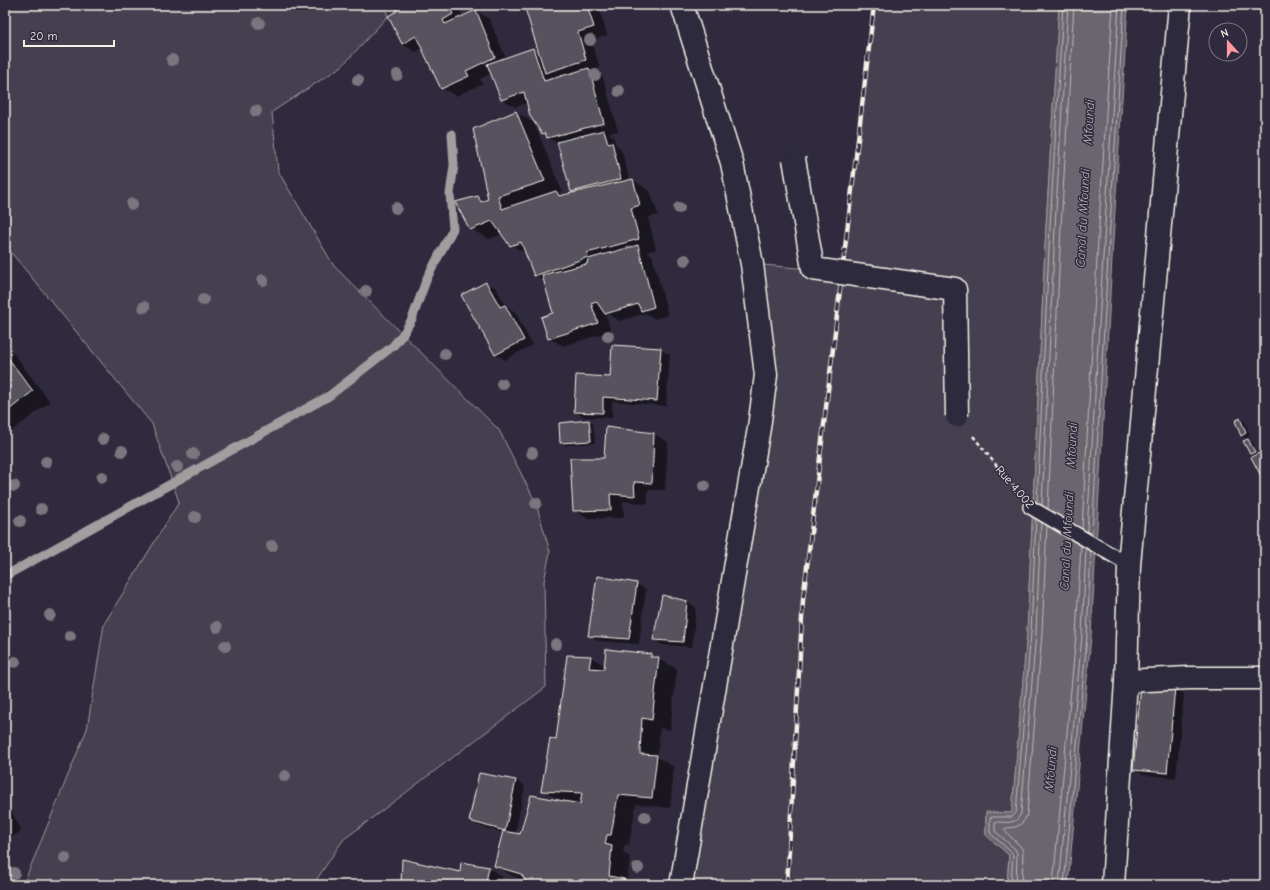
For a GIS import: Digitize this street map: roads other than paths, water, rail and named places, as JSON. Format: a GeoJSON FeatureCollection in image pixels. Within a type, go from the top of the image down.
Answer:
{"type":"FeatureCollection","features":[{"type":"Feature","properties":{"kind":"main road"},"geometry":{"type":"LineString","coordinates":[[681,885],[757,444],[766,375],[752,264],[732,163],[682,5]]}},
{"type":"Feature","properties":{"kind":"main road"},"geometry":{"type":"LineString","coordinates":[[1113,885],[1126,681],[1130,565],[1180,5]]}},
{"type":"Feature","properties":{"kind":"main road"},"geometry":{"type":"LineString","coordinates":[[794,159],[814,269],[955,289],[957,416]]}},
{"type":"Feature","properties":{"kind":"main road"},"geometry":{"type":"LineString","coordinates":[[1126,681],[1189,678],[1265,678]]}},
{"type":"Feature","properties":{"kind":"lane","name":"Rue 4.002"},"geometry":{"type":"LineString","coordinates":[[1030,507],[1110,555],[1130,565]]}},
{"type":"Feature","properties":{"kind":"water"},"geometry":{"type":"Polygon","coordinates":[[[1059,5],[1128,5],[1091,636],[1068,885],[1007,885],[1009,855],[986,835],[986,812],[1012,813],[1027,632],[1046,227],[1059,5]]]}},
{"type":"Feature","properties":{"kind":"waterway"},"geometry":{"type":"LineString","coordinates":[[5,576],[329,396],[393,346],[403,334],[412,319],[427,278],[453,229],[450,194],[454,165],[452,134]]}},
{"type":"Feature","properties":{"kind":"railway"},"geometry":{"type":"LineString","coordinates":[[787,885],[803,600],[874,5]]}},
{"type":"Feature","properties":{"kind":"water label","name":"Mfoundi"},"geometry":{"type":"Point","coordinates":[1088,122]}},
{"type":"Feature","properties":{"kind":"water label","name":"Canal du Mfoundi"},"geometry":{"type":"Point","coordinates":[1082,218]}},
{"type":"Feature","properties":{"kind":"water label","name":"Mfoundi"},"geometry":{"type":"Point","coordinates":[1071,445]}},
{"type":"Feature","properties":{"kind":"water label","name":"Canal du Mfoundi"},"geometry":{"type":"Point","coordinates":[1066,541]}},
{"type":"Feature","properties":{"kind":"water label","name":"Mfoundi"},"geometry":{"type":"Point","coordinates":[1050,769]}}]}
